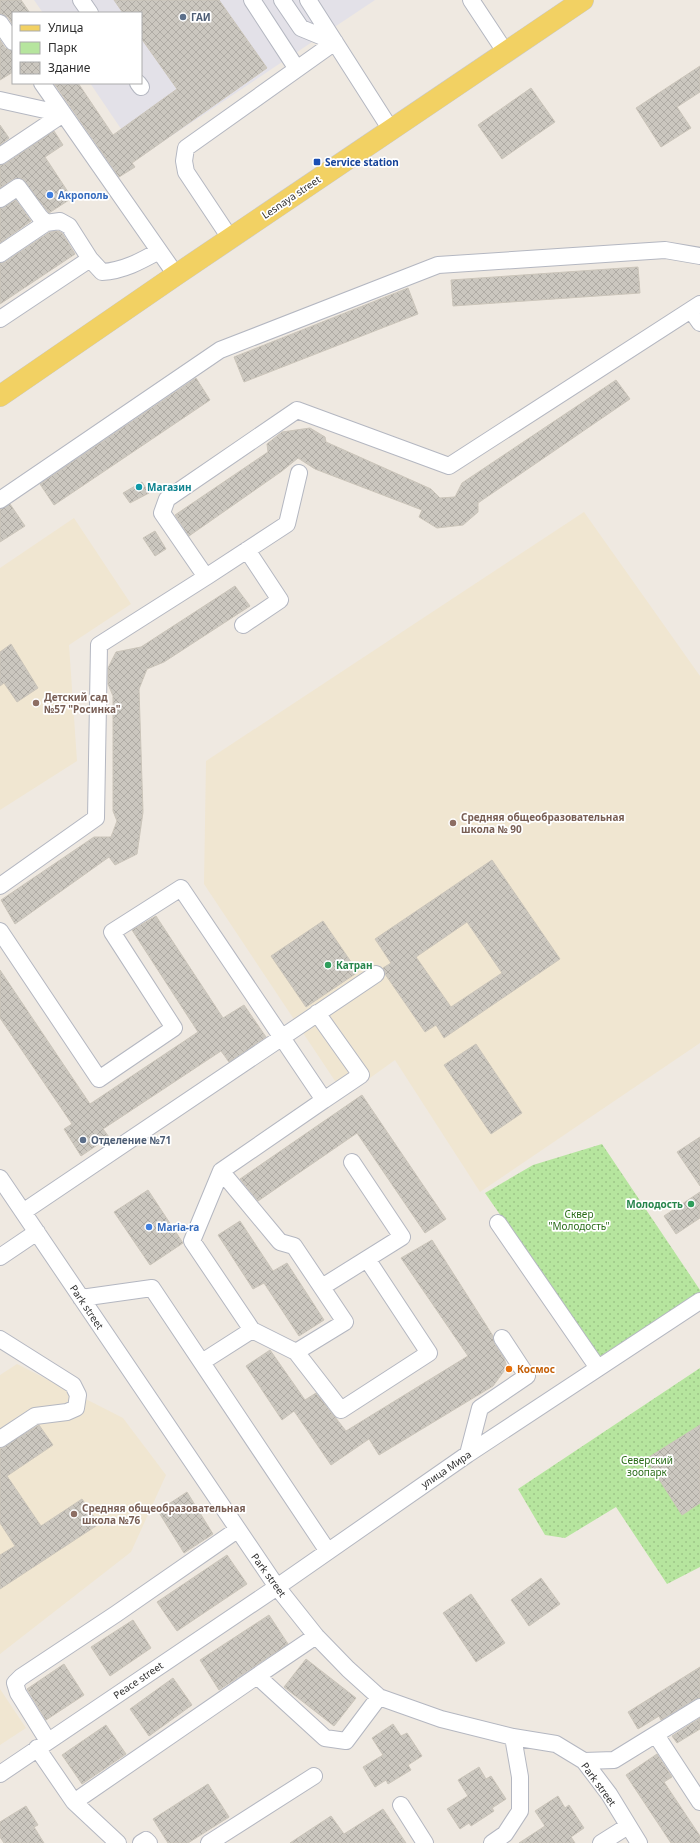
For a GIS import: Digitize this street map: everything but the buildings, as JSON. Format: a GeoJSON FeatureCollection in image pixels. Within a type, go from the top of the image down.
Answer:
{"type":"FeatureCollection","features":[{"type":"Feature","properties":{"kind":"main road","name":"Lesnaya street"},"geometry":{"type":"LineString","coordinates":[[0,396],[230,238],[583,0]]}},
{"type":"Feature","properties":{"kind":"street"},"geometry":{"type":"LineString","coordinates":[[81,0],[89,12]]}},
{"type":"Feature","properties":{"kind":"street"},"geometry":{"type":"LineString","coordinates":[[252,0],[298,69]]}},
{"type":"Feature","properties":{"kind":"street"},"geometry":{"type":"LineString","coordinates":[[282,0],[301,28],[335,42]]}},
{"type":"Feature","properties":{"kind":"street"},"geometry":{"type":"LineString","coordinates":[[308,0],[391,130]]}},
{"type":"Feature","properties":{"kind":"street"},"geometry":{"type":"LineString","coordinates":[[471,0],[506,53]]}},
{"type":"Feature","properties":{"kind":"street"},"geometry":{"type":"LineString","coordinates":[[0,23],[12,41]]}},
{"type":"Feature","properties":{"kind":"street"},"geometry":{"type":"LineString","coordinates":[[230,238],[186,172],[184,161],[186,148],[335,42]]}},
{"type":"Feature","properties":{"kind":"street"},"geometry":{"type":"LineString","coordinates":[[43,84],[176,275]]}},
{"type":"Feature","properties":{"kind":"street"},"geometry":{"type":"LineString","coordinates":[[0,100],[63,114]]}},
{"type":"Feature","properties":{"kind":"street"},"geometry":{"type":"LineString","coordinates":[[0,156],[63,114]]}},
{"type":"Feature","properties":{"kind":"street"},"geometry":{"type":"LineString","coordinates":[[0,199],[18,187],[46,223]]}},
{"type":"Feature","properties":{"kind":"street"},"geometry":{"type":"LineString","coordinates":[[0,254],[46,223],[60,221],[69,226],[90,259],[102,272],[114,272],[128,267],[159,251]]}},
{"type":"Feature","properties":{"kind":"street"},"geometry":{"type":"LineString","coordinates":[[0,500],[220,350],[438,265],[665,250],[700,256]]}},
{"type":"Feature","properties":{"kind":"street"},"geometry":{"type":"LineString","coordinates":[[0,319],[90,259]]}},
{"type":"Feature","properties":{"kind":"street"},"geometry":{"type":"LineString","coordinates":[[206,577],[162,513],[167,499],[297,410],[449,466],[696,307],[700,323]]}},
{"type":"Feature","properties":{"kind":"street"},"geometry":{"type":"LineString","coordinates":[[0,885],[96,818],[99,645],[287,524],[298,473]]}},
{"type":"Feature","properties":{"kind":"street"},"geometry":{"type":"LineString","coordinates":[[242,625],[280,600],[247,550]]}},
{"type":"Feature","properties":{"kind":"street"},"geometry":{"type":"LineString","coordinates":[[0,931],[98,1079],[174,1028],[112,932],[180,888],[324,1100]]}},
{"type":"Feature","properties":{"kind":"street"},"geometry":{"type":"LineString","coordinates":[[23,1212],[376,974]]}},
{"type":"Feature","properties":{"kind":"street"},"geometry":{"type":"LineString","coordinates":[[317,1013],[361,1075],[221,1171],[192,1241],[252,1330],[296,1352],[341,1410],[429,1353],[367,1259]]}},
{"type":"Feature","properties":{"kind":"street"},"geometry":{"type":"LineString","coordinates":[[322,1287],[402,1237],[352,1162]]}},
{"type":"Feature","properties":{"kind":"street"},"geometry":{"type":"LineString","coordinates":[[221,1171],[280,1242],[294,1246],[345,1322],[296,1352]]}},
{"type":"Feature","properties":{"kind":"street","name":"Park street"},"geometry":{"type":"LineString","coordinates":[[0,1178],[237,1530],[277,1587],[316,1636],[348,1669],[379,1697],[441,1719],[513,1737],[556,1744],[584,1761],[609,1794],[640,1843]]}},
{"type":"Feature","properties":{"kind":"street"},"geometry":{"type":"LineString","coordinates":[[498,1223],[598,1368]]}},
{"type":"Feature","properties":{"kind":"street"},"geometry":{"type":"LineString","coordinates":[[0,1257],[37,1232]]}},
{"type":"Feature","properties":{"kind":"street"},"geometry":{"type":"LineString","coordinates":[[81,1298],[152,1288],[327,1550]]}},
{"type":"Feature","properties":{"kind":"street","name":"улица Мира"},"geometry":{"type":"LineString","coordinates":[[277,1587],[327,1550],[468,1454],[700,1302]]}},
{"type":"Feature","properties":{"kind":"street"},"geometry":{"type":"LineString","coordinates":[[202,1362],[252,1330]]}},
{"type":"Feature","properties":{"kind":"street"},"geometry":{"type":"LineString","coordinates":[[468,1454],[480,1408],[527,1376],[502,1338]]}},
{"type":"Feature","properties":{"kind":"street"},"geometry":{"type":"LineString","coordinates":[[0,1339],[73,1385],[78,1395],[76,1408],[67,1412],[35,1416],[0,1439]]}},
{"type":"Feature","properties":{"kind":"street"},"geometry":{"type":"LineString","coordinates":[[118,1843],[74,1802],[43,1745],[18,1693],[15,1683],[20,1677],[116,1614],[237,1530]]}},
{"type":"Feature","properties":{"kind":"street","name":"Peace street"},"geometry":{"type":"LineString","coordinates":[[0,1774],[277,1587]]}},
{"type":"Feature","properties":{"kind":"street"},"geometry":{"type":"LineString","coordinates":[[74,1802],[316,1636]]}},
{"type":"Feature","properties":{"kind":"street"},"geometry":{"type":"LineString","coordinates":[[257,1676],[325,1738],[346,1740],[379,1697]]}},
{"type":"Feature","properties":{"kind":"street"},"geometry":{"type":"LineString","coordinates":[[584,1761],[614,1760],[700,1707]]}},
{"type":"Feature","properties":{"kind":"street"},"geometry":{"type":"LineString","coordinates":[[656,1735],[700,1802]]}},
{"type":"Feature","properties":{"kind":"street"},"geometry":{"type":"LineString","coordinates":[[492,1843],[505,1834],[520,1811],[520,1776],[513,1737]]}},
{"type":"Feature","properties":{"kind":"street"},"geometry":{"type":"LineString","coordinates":[[609,1794],[608,1771],[614,1760]]}},
{"type":"Feature","properties":{"kind":"street"},"geometry":{"type":"LineString","coordinates":[[209,1843],[314,1776]]}},
{"type":"Feature","properties":{"kind":"street"},"geometry":{"type":"LineString","coordinates":[[401,1805],[425,1843]]}},
{"type":"Feature","properties":{"kind":"street"},"geometry":{"type":"LineString","coordinates":[[601,1843],[628,1826]]}},
{"type":"Feature","properties":{"kind":"street"},"geometry":{"type":"LineString","coordinates":[[141,1843],[146,1840],[149,1843]]}},
{"type":"Feature","properties":{"kind":"shaded area"},"geometry":{"type":"Polygon","coordinates":[[[34,0],[375,0],[140,157],[91,84],[142,84],[142,12],[42,12],[34,0]]]}},
{"type":"Feature","properties":{"kind":"shaded area","name":"Средняя общеобразовательная школа № 90"},"geometry":{"type":"Polygon","coordinates":[[[584,512],[700,676],[700,1043],[480,1192],[395,1060],[345,1096],[204,884],[206,761],[584,512]]]}},
{"type":"Feature","properties":{"kind":"shaded area","name":"Детский сад №57 \"Росинка\""},"geometry":{"type":"Polygon","coordinates":[[[74,518],[131,604],[69,645],[77,761],[0,810],[0,568],[74,518]]]}},
{"type":"Feature","properties":{"kind":"shaded area","name":"Средняя общеобразовательная школа №76"},"geometry":{"type":"Polygon","coordinates":[[[17,1364],[123,1418],[166,1475],[131,1552],[0,1654],[0,1375],[17,1364]]]}},
{"type":"Feature","properties":{"kind":"shaded area"},"geometry":{"type":"Polygon","coordinates":[[[0,1689],[26,1728],[0,1745],[0,1689]]]}},
{"type":"Feature","properties":{"kind":"green space","name":"Сквер \"Молодость\""},"geometry":{"type":"Polygon","coordinates":[[[602,1144],[700,1290],[700,1293],[599,1357],[485,1193],[533,1165],[602,1144]]]}},
{"type":"Feature","properties":{"kind":"green space","name":"Северский зоопарк"},"geometry":{"type":"Polygon","coordinates":[[[700,1368],[700,1567],[667,1584],[616,1507],[565,1538],[545,1535],[518,1489],[700,1368]]]}},
{"type":"Feature","properties":{"kind":"place","name":"ГАИ"},"geometry":{"type":"Point","coordinates":[183,17]}},
{"type":"Feature","properties":{"kind":"place","name":"Service station"},"geometry":{"type":"Point","coordinates":[317,162]}},
{"type":"Feature","properties":{"kind":"place","name":"Акрополь"},"geometry":{"type":"Point","coordinates":[50,195]}},
{"type":"Feature","properties":{"kind":"place","name":"Магазин"},"geometry":{"type":"Point","coordinates":[139,487]}},
{"type":"Feature","properties":{"kind":"place","name":"Детский сад №57 \"Росинка\""},"geometry":{"type":"Point","coordinates":[36,703]}},
{"type":"Feature","properties":{"kind":"place","name":"Средняя общеобразовательная школа № 90"},"geometry":{"type":"Point","coordinates":[453,823]}},
{"type":"Feature","properties":{"kind":"place","name":"Катран"},"geometry":{"type":"Point","coordinates":[328,965]}},
{"type":"Feature","properties":{"kind":"place","name":"Отделение №71"},"geometry":{"type":"Point","coordinates":[83,1140]}},
{"type":"Feature","properties":{"kind":"place","name":"Молодость"},"geometry":{"type":"Point","coordinates":[691,1204]}},
{"type":"Feature","properties":{"kind":"place","name":"Maria-ra"},"geometry":{"type":"Point","coordinates":[149,1227]}},
{"type":"Feature","properties":{"kind":"place","name":"Космос"},"geometry":{"type":"Point","coordinates":[509,1369]}},
{"type":"Feature","properties":{"kind":"place","name":"Средняя общеобразовательная школа №76"},"geometry":{"type":"Point","coordinates":[74,1514]}}]}
